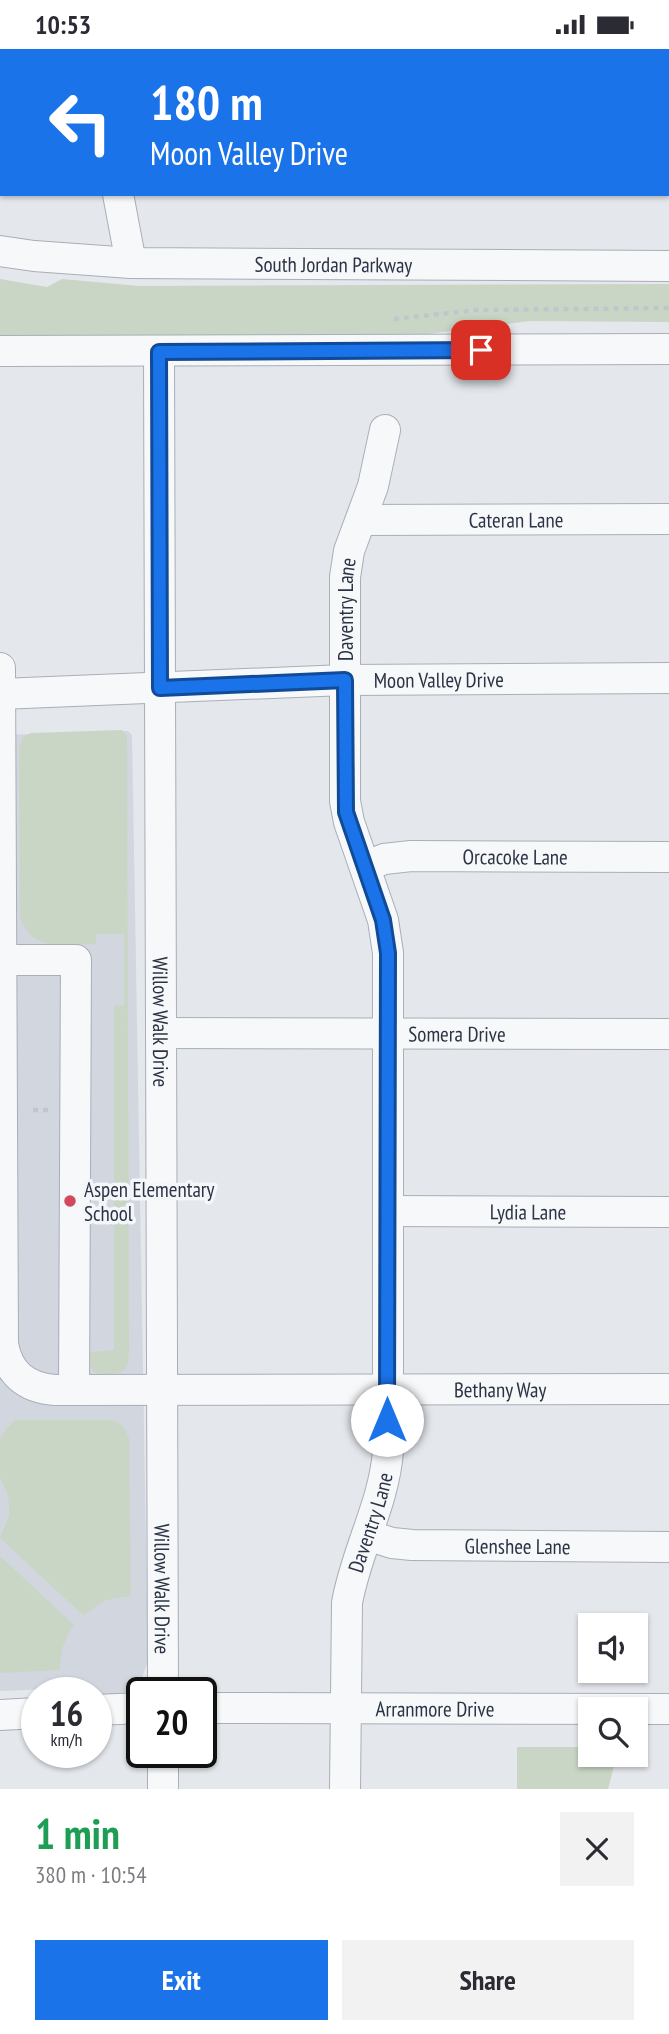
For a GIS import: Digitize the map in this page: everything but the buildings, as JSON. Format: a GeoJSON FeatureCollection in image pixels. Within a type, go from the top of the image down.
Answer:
{"type":"FeatureCollection","features":[{"type":"Feature","properties":{"kind":"street"},"geometry":{"type":"LineString","coordinates":[[118,196],[131,263]]}},
{"type":"Feature","properties":{"kind":"street","name":"South Jordan Parkway"},"geometry":{"type":"LineString","coordinates":[[0,251],[131,263],[669,266]]}},
{"type":"Feature","properties":{"kind":"street"},"geometry":{"type":"LineString","coordinates":[[0,351],[669,349]]}},
{"type":"Feature","properties":{"kind":"street","name":"Willow Walk Drive"},"geometry":{"type":"LineString","coordinates":[[159,352],[163,1677]]}},
{"type":"Feature","properties":{"kind":"street","name":"Daventry Lane"},"geometry":{"type":"LineString","coordinates":[[345,1789],[347,1603],[386,1472],[388,1211],[386,932],[346,812],[346,563],[373,486],[386,430]]}},
{"type":"Feature","properties":{"kind":"street","name":"Cateran Lane"},"geometry":{"type":"LineString","coordinates":[[362,520],[669,519]]}},
{"type":"Feature","properties":{"kind":"street","name":"Moon Valley Drive"},"geometry":{"type":"LineString","coordinates":[[0,685],[160,688],[345,680],[669,678]]}},
{"type":"Feature","properties":{"kind":"street","name":"Bethany Way"},"geometry":{"type":"LineString","coordinates":[[0,685],[3,1344],[5,1357],[19,1378],[43,1389],[74,1390],[669,1389]]}},
{"type":"Feature","properties":{"kind":"street","name":"Orcacoke Lane"},"geometry":{"type":"LineString","coordinates":[[365,867],[384,859],[411,856],[669,857]]}},
{"type":"Feature","properties":{"kind":"street"},"geometry":{"type":"LineString","coordinates":[[1,960],[76,960],[74,1390]]}},
{"type":"Feature","properties":{"kind":"street","name":"Somera Drive"},"geometry":{"type":"LineString","coordinates":[[161,1033],[669,1034]]}},
{"type":"Feature","properties":{"kind":"street","name":"Lydia Lane"},"geometry":{"type":"LineString","coordinates":[[388,1211],[669,1212]]}},
{"type":"Feature","properties":{"kind":"street","name":"Glenshee Lane"},"geometry":{"type":"LineString","coordinates":[[367,1535],[392,1543],[412,1545],[669,1547]]}},
{"type":"Feature","properties":{"kind":"street","name":"Arranmore Drive"},"geometry":{"type":"LineString","coordinates":[[217,1708],[669,1709]]}},
{"type":"Feature","properties":{"kind":"street"},"geometry":{"type":"LineString","coordinates":[[0,1714],[21,1713]]}},
{"type":"Feature","properties":{"kind":"street"},"geometry":{"type":"LineString","coordinates":[[163,1768],[163,1789]]}},
{"type":"Feature","properties":{"kind":"path"},"geometry":{"type":"LineString","coordinates":[[394,319],[477,310],[669,309]]}},
{"type":"Feature","properties":{"kind":"shaded area","name":"Aspen Elementary School"},"geometry":{"type":"Polygon","coordinates":[[[128,731],[132,735],[148,1660],[142,1677],[126,1677],[126,1692],[118,1695],[112,1695],[112,1677],[21,1677],[21,1690],[0,1691],[0,735],[128,731]]]}},
{"type":"Feature","properties":{"kind":"green space"},"geometry":{"type":"Polygon","coordinates":[[[0,279],[47,287],[62,279],[139,286],[669,284],[669,322],[530,321],[412,336],[0,336],[0,279]]]}},
{"type":"Feature","properties":{"kind":"green space"},"geometry":{"type":"Polygon","coordinates":[[[122,730],[127,736],[129,1350],[126,1367],[122,1371],[102,1375],[91,1368],[89,1361],[91,1352],[114,1350],[114,1006],[124,1005],[124,934],[96,934],[96,944],[61,945],[41,941],[25,928],[20,917],[19,748],[23,737],[31,733],[122,730]]]}},
{"type":"Feature","properties":{"kind":"green space"},"geometry":{"type":"Polygon","coordinates":[[[15,1420],[111,1420],[125,1430],[129,1440],[131,1596],[106,1600],[83,1615],[0,1538],[9,1516],[9,1504],[0,1478],[0,1439],[15,1420]]]}},
{"type":"Feature","properties":{"kind":"green space"},"geometry":{"type":"Polygon","coordinates":[[[0,1556],[74,1625],[63,1646],[60,1670],[0,1673],[0,1556]]]}},
{"type":"Feature","properties":{"kind":"green space"},"geometry":{"type":"Polygon","coordinates":[[[517,1747],[578,1747],[578,1767],[614,1767],[608,1789],[517,1789],[517,1747]]]}},
{"type":"Feature","properties":{"kind":"place","name":"Aspen Elementary School"},"geometry":{"type":"Point","coordinates":[70,1201]}},
{"type":"Feature","properties":{"kind":"route"},"geometry":{"type":"LineString","coordinates":[[387,1420],[388,953],[383,920],[346,812],[345,680],[160,688],[159,352],[481,350]]}}]}
